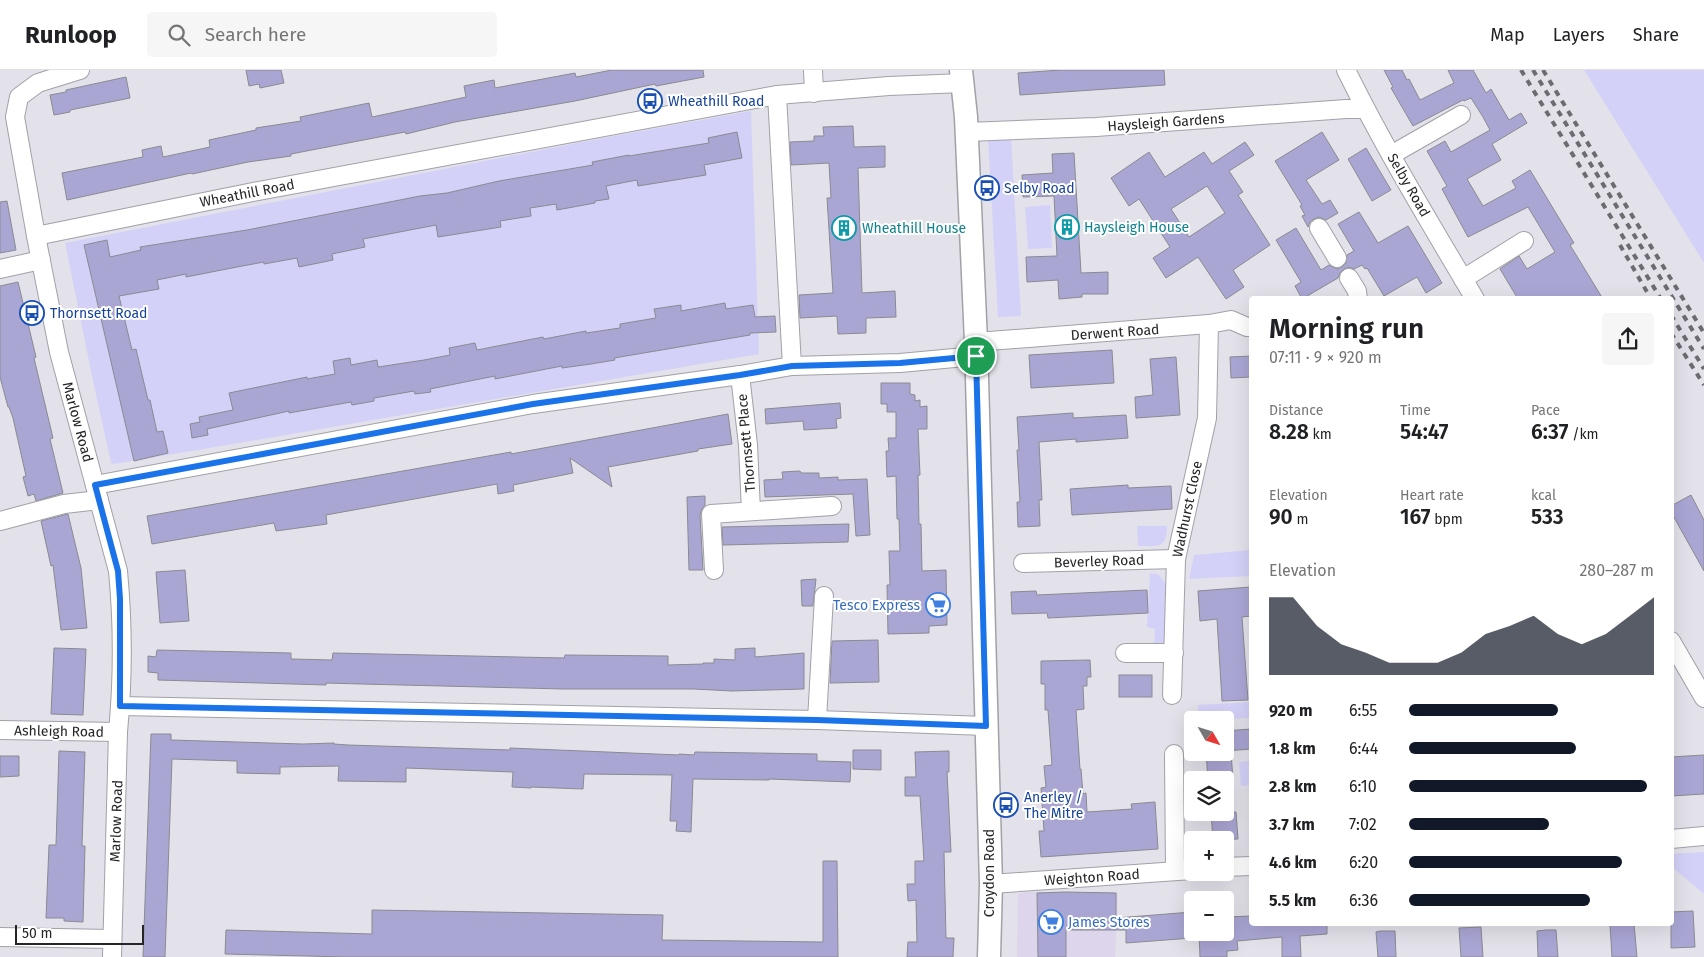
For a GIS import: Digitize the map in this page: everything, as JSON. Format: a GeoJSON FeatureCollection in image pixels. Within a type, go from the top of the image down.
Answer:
{"type":"FeatureCollection","features":[{"type":"Feature","properties":{"kind":"main road","name":"Croydon Road"},"geometry":{"type":"LineString","coordinates":[[962,76],[967,132],[976,349],[990,884],[989,957]]}},
{"type":"Feature","properties":{"kind":"street","name":"Marlow Road"},"geometry":{"type":"LineString","coordinates":[[80,70],[38,83],[18,97],[16,116],[36,236],[59,352],[118,571],[120,599],[120,706],[112,957]]}},
{"type":"Feature","properties":{"kind":"street"},"geometry":{"type":"LineString","coordinates":[[813,70],[814,92]]}},
{"type":"Feature","properties":{"kind":"street","name":"Selby Road"},"geometry":{"type":"LineString","coordinates":[[1346,70],[1365,110],[1473,296]]}},
{"type":"Feature","properties":{"kind":"street","name":"Wheathill Road"},"geometry":{"type":"LineString","coordinates":[[36,236],[253,192],[776,95],[889,86],[962,76]]}},
{"type":"Feature","properties":{"kind":"street"},"geometry":{"type":"LineString","coordinates":[[776,95],[792,366]]}},
{"type":"Feature","properties":{"kind":"street","name":"Haysleigh Gardens"},"geometry":{"type":"LineString","coordinates":[[967,132],[1096,126],[1346,109],[1365,110]]}},
{"type":"Feature","properties":{"kind":"street"},"geometry":{"type":"LineString","coordinates":[[1391,155],[1461,115]]}},
{"type":"Feature","properties":{"kind":"street"},"geometry":{"type":"LineString","coordinates":[[1319,228],[1337,258]]}},
{"type":"Feature","properties":{"kind":"street"},"geometry":{"type":"LineString","coordinates":[[1463,279],[1524,241]]}},
{"type":"Feature","properties":{"kind":"street"},"geometry":{"type":"LineString","coordinates":[[0,269],[41,260]]}},
{"type":"Feature","properties":{"kind":"street"},"geometry":{"type":"LineString","coordinates":[[1349,278],[1357,291],[1358,296]]}},
{"type":"Feature","properties":{"kind":"street","name":"Derwent Road"},"geometry":{"type":"LineString","coordinates":[[976,349],[1231,320],[1249,327]]}},
{"type":"Feature","properties":{"kind":"street","name":"Wadhurst Close"},"geometry":{"type":"LineString","coordinates":[[1172,695],[1176,559],[1207,418],[1209,324]]}},
{"type":"Feature","properties":{"kind":"street"},"geometry":{"type":"LineString","coordinates":[[0,521],[97,493],[533,404],[792,366],[900,363],[976,349]]}},
{"type":"Feature","properties":{"kind":"street","name":"Thornsett Place"},"geometry":{"type":"LineString","coordinates":[[740,375],[748,445],[752,511]]}},
{"type":"Feature","properties":{"kind":"street","name":"Thornsett Place"},"geometry":{"type":"LineString","coordinates":[[714,570],[711,514],[832,506]]}},
{"type":"Feature","properties":{"kind":"street","name":"Beverley Road"},"geometry":{"type":"LineString","coordinates":[[1023,563],[1176,559]]}},
{"type":"Feature","properties":{"kind":"street"},"geometry":{"type":"LineString","coordinates":[[817,720],[824,596]]}},
{"type":"Feature","properties":{"kind":"street"},"geometry":{"type":"LineString","coordinates":[[1674,646],[1704,698]]}},
{"type":"Feature","properties":{"kind":"street"},"geometry":{"type":"LineString","coordinates":[[1125,653],[1174,653]]}},
{"type":"Feature","properties":{"kind":"street"},"geometry":{"type":"LineString","coordinates":[[120,706],[817,720],[986,726]]}},
{"type":"Feature","properties":{"kind":"street","name":"Ashleigh Road"},"geometry":{"type":"LineString","coordinates":[[0,730],[118,732]]}},
{"type":"Feature","properties":{"kind":"street"},"geometry":{"type":"LineString","coordinates":[[1174,754],[1184,870]]}},
{"type":"Feature","properties":{"kind":"street"},"geometry":{"type":"LineString","coordinates":[[1674,839],[1704,836]]}},
{"type":"Feature","properties":{"kind":"street"},"geometry":{"type":"LineString","coordinates":[[1234,867],[1249,866]]}},
{"type":"Feature","properties":{"kind":"street","name":"Weighton Road"},"geometry":{"type":"LineString","coordinates":[[990,884],[1184,870]]}},
{"type":"Feature","properties":{"kind":"street"},"geometry":{"type":"LineString","coordinates":[[0,937],[112,938]]}},
{"type":"Feature","properties":{"kind":"shaded area"},"geometry":{"type":"Polygon","coordinates":[[[1584,70],[1704,70],[1704,263],[1584,70]]]}},
{"type":"Feature","properties":{"kind":"shaded area"},"geometry":{"type":"Polygon","coordinates":[[[751,111],[759,354],[192,451],[111,463],[65,243],[587,141],[751,111]]]}},
{"type":"Feature","properties":{"kind":"shaded area"},"geometry":{"type":"Polygon","coordinates":[[[1011,137],[1021,316],[998,317],[988,138],[1011,137]]]}},
{"type":"Feature","properties":{"kind":"shaded area"},"geometry":{"type":"Polygon","coordinates":[[[1050,205],[1052,248],[1028,249],[1025,207],[1050,205]]]}},
{"type":"Feature","properties":{"kind":"shaded area"},"geometry":{"type":"Polygon","coordinates":[[[1137,526],[1167,526],[1165,539],[1160,545],[1138,546],[1137,526]]]}},
{"type":"Feature","properties":{"kind":"shaded area"},"geometry":{"type":"Polygon","coordinates":[[[1249,550],[1249,576],[1189,579],[1194,555],[1249,550]]]}},
{"type":"Feature","properties":{"kind":"shaded area"},"geometry":{"type":"Polygon","coordinates":[[[1150,573],[1158,574],[1167,585],[1169,643],[1154,647],[1155,629],[1147,627],[1150,573]]]}},
{"type":"Feature","properties":{"kind":"shaded area"},"geometry":{"type":"Polygon","coordinates":[[[1249,702],[1249,718],[1234,719],[1234,711],[1198,711],[1198,705],[1249,702]]]}},
{"type":"Feature","properties":{"kind":"shaded area"},"geometry":{"type":"Polygon","coordinates":[[[1249,761],[1249,785],[1241,786],[1239,762],[1249,761]]]}},
{"type":"Feature","properties":{"kind":"shaded area"},"geometry":{"type":"Polygon","coordinates":[[[1704,852],[1704,894],[1674,869],[1674,854],[1704,852]]]}},
{"type":"Feature","properties":{"kind":"shaded area"},"geometry":{"type":"Polygon","coordinates":[[[1025,892],[1118,892],[1115,957],[1017,957],[1018,894],[1025,892]]]}},
{"type":"Feature","properties":{"kind":"building"},"geometry":{"type":"Polygon","coordinates":[[[246,70],[281,70],[284,83],[260,88],[259,84],[249,86],[246,70]]]}},
{"type":"Feature","properties":{"kind":"building"},"geometry":{"type":"Polygon","coordinates":[[[612,70],[703,70],[704,77],[656,86],[655,84],[575,101],[455,122],[406,134],[405,132],[291,154],[291,156],[191,173],[67,200],[62,173],[143,157],[142,150],[161,146],[163,157],[210,147],[209,140],[256,130],[256,128],[301,121],[300,117],[369,103],[372,117],[466,97],[464,86],[494,80],[495,88],[575,73],[576,77],[612,70]]]}},
{"type":"Feature","properties":{"kind":"building"},"geometry":{"type":"Polygon","coordinates":[[[1061,70],[1164,70],[1165,85],[1020,95],[1018,73],[1061,70]]]}},
{"type":"Feature","properties":{"kind":"building"},"geometry":{"type":"Polygon","coordinates":[[[1384,70],[1402,70],[1420,100],[1454,83],[1448,70],[1473,70],[1486,93],[1491,89],[1509,120],[1521,113],[1527,123],[1492,144],[1501,160],[1467,179],[1483,206],[1516,188],[1512,181],[1530,170],[1574,243],[1570,245],[1601,296],[1516,296],[1500,269],[1519,256],[1527,269],[1555,252],[1528,207],[1468,237],[1442,189],[1447,186],[1427,151],[1445,141],[1451,152],[1490,130],[1483,117],[1471,98],[1463,100],[1413,126],[1391,88],[1393,87],[1384,70]]]}},
{"type":"Feature","properties":{"kind":"building"},"geometry":{"type":"Polygon","coordinates":[[[126,77],[130,98],[54,115],[50,95],[126,77]]]}},
{"type":"Feature","properties":{"kind":"building","name":"Wheathill House"},"geometry":{"type":"Polygon","coordinates":[[[853,126],[854,147],[885,146],[885,167],[858,168],[862,293],[895,291],[896,317],[866,318],[866,333],[838,334],[837,316],[800,318],[799,295],[833,293],[827,198],[831,198],[829,163],[791,165],[790,142],[814,141],[814,136],[824,136],[823,127],[853,126]]]}},
{"type":"Feature","properties":{"kind":"building"},"geometry":{"type":"Polygon","coordinates":[[[737,132],[742,158],[704,165],[706,175],[638,186],[637,180],[606,186],[609,199],[557,210],[556,204],[530,208],[531,216],[500,221],[501,227],[438,237],[436,225],[363,239],[365,247],[332,254],[333,260],[299,267],[297,258],[264,264],[264,262],[186,277],[186,274],[157,280],[159,289],[119,296],[132,350],[136,349],[157,432],[163,431],[168,453],[134,461],[84,245],[107,240],[110,257],[141,250],[140,247],[247,230],[420,196],[447,193],[499,181],[593,165],[592,162],[629,155],[709,143],[708,138],[737,132]]]}},
{"type":"Feature","properties":{"kind":"building"},"geometry":{"type":"Polygon","coordinates":[[[1322,132],[1339,160],[1306,180],[1322,204],[1330,200],[1338,213],[1326,220],[1319,217],[1314,219],[1308,227],[1302,216],[1305,215],[1300,206],[1302,205],[1275,161],[1322,132]]]}},
{"type":"Feature","properties":{"kind":"building"},"geometry":{"type":"Polygon","coordinates":[[[1245,142],[1254,155],[1229,171],[1243,192],[1238,195],[1270,245],[1233,270],[1244,287],[1226,299],[1198,257],[1166,278],[1153,258],[1170,247],[1139,199],[1129,206],[1111,178],[1149,152],[1165,177],[1204,152],[1212,164],[1245,142]],[[1207,186],[1171,209],[1189,237],[1225,213],[1207,186]]]}},
{"type":"Feature","properties":{"kind":"building"},"geometry":{"type":"Polygon","coordinates":[[[1366,148],[1391,190],[1372,201],[1348,159],[1366,148]]]}},
{"type":"Feature","properties":{"kind":"building","name":"Haysleigh House"},"geometry":{"type":"Polygon","coordinates":[[[1074,153],[1081,273],[1108,272],[1108,294],[1082,294],[1082,297],[1059,299],[1058,280],[1027,282],[1026,257],[1057,256],[1054,196],[1023,197],[1022,175],[1053,173],[1052,154],[1074,153]]]}},
{"type":"Feature","properties":{"kind":"building"},"geometry":{"type":"Polygon","coordinates":[[[7,201],[16,250],[0,253],[0,202],[7,201]]]}},
{"type":"Feature","properties":{"kind":"building"},"geometry":{"type":"Polygon","coordinates":[[[1359,212],[1378,243],[1408,226],[1442,283],[1426,293],[1417,277],[1384,296],[1367,268],[1365,269],[1362,265],[1354,269],[1349,267],[1344,269],[1338,278],[1307,296],[1300,296],[1295,286],[1301,282],[1276,240],[1296,228],[1321,270],[1329,265],[1337,269],[1346,263],[1347,255],[1354,251],[1338,224],[1359,212]]]}},
{"type":"Feature","properties":{"kind":"building"},"geometry":{"type":"Polygon","coordinates":[[[18,282],[36,357],[34,358],[53,438],[50,439],[63,493],[36,501],[34,494],[28,496],[23,477],[26,476],[13,418],[0,377],[0,286],[18,282]]]}},
{"type":"Feature","properties":{"kind":"building"},"geometry":{"type":"Polygon","coordinates":[[[725,303],[726,309],[753,305],[755,317],[775,316],[776,332],[750,333],[750,335],[614,358],[615,360],[562,368],[562,366],[495,379],[495,376],[430,389],[431,392],[415,394],[414,391],[374,398],[374,401],[352,405],[351,402],[289,413],[289,411],[207,429],[208,435],[192,438],[190,424],[200,422],[199,417],[233,410],[229,393],[307,377],[307,379],[335,374],[333,361],[350,358],[351,365],[377,360],[378,367],[450,355],[449,348],[475,343],[477,350],[543,337],[544,339],[586,331],[586,333],[620,328],[620,324],[656,318],[654,309],[681,305],[681,311],[725,303]]]}},
{"type":"Feature","properties":{"kind":"building"},"geometry":{"type":"Polygon","coordinates":[[[1112,350],[1114,383],[1031,388],[1029,355],[1112,350]]]}},
{"type":"Feature","properties":{"kind":"building"},"geometry":{"type":"Polygon","coordinates":[[[1249,356],[1249,377],[1231,378],[1230,357],[1249,356]]]}},
{"type":"Feature","properties":{"kind":"building"},"geometry":{"type":"Polygon","coordinates":[[[1176,357],[1180,415],[1136,418],[1135,397],[1153,395],[1150,359],[1176,357]]]}},
{"type":"Feature","properties":{"kind":"building"},"geometry":{"type":"Polygon","coordinates":[[[881,383],[910,383],[910,394],[915,395],[915,401],[920,400],[920,407],[927,406],[927,429],[918,429],[920,475],[918,475],[919,524],[921,524],[922,571],[946,570],[947,625],[929,626],[929,633],[888,634],[887,585],[890,585],[889,551],[900,551],[896,476],[887,477],[886,451],[889,451],[888,438],[896,438],[896,412],[887,412],[887,404],[881,404],[881,383]]]}},
{"type":"Feature","properties":{"kind":"building"},"geometry":{"type":"Polygon","coordinates":[[[840,403],[841,418],[836,419],[837,428],[804,430],[803,421],[766,424],[765,409],[840,403]]]}},
{"type":"Feature","properties":{"kind":"building"},"geometry":{"type":"Polygon","coordinates":[[[1073,413],[1073,418],[1126,415],[1128,438],[1076,442],[1076,439],[1039,442],[1042,500],[1039,500],[1040,526],[1018,527],[1017,502],[1020,502],[1017,417],[1073,413]]]}},
{"type":"Feature","properties":{"kind":"building"},"geometry":{"type":"Polygon","coordinates":[[[728,414],[732,444],[608,467],[612,487],[570,458],[573,473],[513,485],[514,491],[498,494],[497,484],[326,515],[327,524],[276,531],[274,523],[152,544],[147,516],[511,452],[511,454],[728,414]]]}},
{"type":"Feature","properties":{"kind":"building"},"geometry":{"type":"Polygon","coordinates":[[[800,471],[801,473],[819,473],[819,478],[838,477],[838,480],[867,479],[870,535],[856,536],[853,494],[765,497],[764,480],[783,479],[782,472],[800,471]]]}},
{"type":"Feature","properties":{"kind":"building"},"geometry":{"type":"Polygon","coordinates":[[[1128,485],[1128,488],[1171,486],[1172,509],[1072,515],[1070,489],[1128,485]]]}},
{"type":"Feature","properties":{"kind":"building"},"geometry":{"type":"Polygon","coordinates":[[[1691,495],[1704,520],[1704,571],[1674,517],[1674,504],[1691,495]]]}},
{"type":"Feature","properties":{"kind":"building"},"geometry":{"type":"Polygon","coordinates":[[[705,496],[705,505],[700,515],[703,570],[689,570],[687,497],[705,496]]]}},
{"type":"Feature","properties":{"kind":"building"},"geometry":{"type":"Polygon","coordinates":[[[68,514],[81,568],[87,628],[61,630],[53,565],[51,566],[41,521],[68,514]]]}},
{"type":"Feature","properties":{"kind":"building"},"geometry":{"type":"Polygon","coordinates":[[[849,524],[848,542],[723,545],[722,527],[849,524]]]}},
{"type":"Feature","properties":{"kind":"building"},"geometry":{"type":"Polygon","coordinates":[[[185,570],[189,621],[160,623],[156,572],[185,570]]]}},
{"type":"Feature","properties":{"kind":"building"},"geometry":{"type":"Polygon","coordinates":[[[816,579],[813,606],[802,606],[801,580],[816,579]]]}},
{"type":"Feature","properties":{"kind":"building"},"geometry":{"type":"Polygon","coordinates":[[[1249,587],[1249,616],[1242,617],[1248,700],[1222,701],[1217,619],[1200,621],[1198,591],[1249,587]]]}},
{"type":"Feature","properties":{"kind":"building"},"geometry":{"type":"Polygon","coordinates":[[[1147,590],[1148,613],[1048,618],[1047,613],[1012,614],[1011,592],[1036,591],[1037,595],[1147,590]]]}},
{"type":"Feature","properties":{"kind":"building"},"geometry":{"type":"Polygon","coordinates":[[[878,640],[879,682],[830,683],[832,641],[878,640]]]}},
{"type":"Feature","properties":{"kind":"building"},"geometry":{"type":"Polygon","coordinates":[[[54,648],[86,649],[83,715],[51,714],[54,648]]]}},
{"type":"Feature","properties":{"kind":"building"},"geometry":{"type":"Polygon","coordinates":[[[755,648],[755,657],[804,653],[804,689],[732,691],[326,683],[326,685],[158,680],[158,673],[148,672],[148,656],[156,657],[157,650],[291,653],[291,659],[332,660],[333,653],[564,658],[565,655],[668,656],[668,665],[714,663],[714,659],[735,660],[735,649],[755,648]]]}},
{"type":"Feature","properties":{"kind":"building"},"geometry":{"type":"Polygon","coordinates":[[[1090,660],[1091,677],[1087,677],[1087,686],[1083,686],[1084,709],[1076,710],[1080,769],[1083,794],[1086,793],[1087,812],[1132,809],[1131,804],[1155,802],[1158,849],[1041,857],[1039,831],[1044,831],[1041,788],[1046,787],[1044,766],[1052,765],[1048,710],[1045,710],[1045,684],[1041,684],[1041,661],[1090,660]]]}},
{"type":"Feature","properties":{"kind":"building"},"geometry":{"type":"Polygon","coordinates":[[[1119,675],[1152,675],[1152,697],[1119,697],[1119,675]]]}},
{"type":"Feature","properties":{"kind":"building"},"geometry":{"type":"Polygon","coordinates":[[[1249,729],[1249,749],[1234,750],[1234,730],[1249,729]]]}},
{"type":"Feature","properties":{"kind":"building"},"geometry":{"type":"Polygon","coordinates":[[[151,734],[171,734],[171,740],[303,744],[334,743],[510,750],[510,748],[679,755],[694,755],[695,752],[817,754],[817,761],[851,762],[850,782],[693,779],[691,832],[676,831],[677,821],[670,821],[672,775],[584,774],[583,789],[531,788],[512,787],[513,772],[406,768],[406,782],[338,781],[339,766],[280,767],[280,774],[237,773],[237,761],[172,759],[165,957],[143,957],[151,734]]]}},
{"type":"Feature","properties":{"kind":"building"},"geometry":{"type":"Polygon","coordinates":[[[853,750],[881,750],[881,770],[853,769],[853,750]]]}},
{"type":"Feature","properties":{"kind":"building"},"geometry":{"type":"Polygon","coordinates":[[[59,751],[85,752],[82,846],[85,846],[83,922],[64,921],[64,918],[46,918],[49,845],[56,845],[59,751]]]}},
{"type":"Feature","properties":{"kind":"building"},"geometry":{"type":"Polygon","coordinates":[[[949,751],[949,772],[947,772],[951,852],[944,852],[946,938],[954,938],[953,957],[907,957],[908,942],[917,942],[916,900],[908,901],[907,884],[915,884],[915,861],[924,861],[920,796],[905,796],[905,777],[916,777],[915,752],[949,751]]]}},
{"type":"Feature","properties":{"kind":"building"},"geometry":{"type":"Polygon","coordinates":[[[1704,755],[1704,794],[1674,796],[1674,757],[1704,755]]]}},
{"type":"Feature","properties":{"kind":"building"},"geometry":{"type":"Polygon","coordinates":[[[0,756],[19,756],[19,776],[0,777],[0,756]]]}},
{"type":"Feature","properties":{"kind":"building"},"geometry":{"type":"Polygon","coordinates":[[[1207,761],[1232,761],[1232,771],[1207,771],[1207,761]]]}},
{"type":"Feature","properties":{"kind":"building"},"geometry":{"type":"Polygon","coordinates":[[[1234,812],[1236,812],[1238,839],[1234,839],[1234,831],[1212,831],[1212,821],[1234,821],[1234,812]]]}},
{"type":"Feature","properties":{"kind":"building"},"geometry":{"type":"Polygon","coordinates":[[[823,861],[837,861],[838,957],[346,957],[225,954],[226,930],[372,934],[372,910],[663,915],[662,940],[823,942],[823,861]]]}},
{"type":"Feature","properties":{"kind":"building"},"geometry":{"type":"Polygon","coordinates":[[[1037,893],[1116,893],[1116,918],[1184,913],[1184,939],[1126,943],[1126,930],[1066,930],[1066,957],[1038,957],[1037,893]]]}},
{"type":"Feature","properties":{"kind":"building"},"geometry":{"type":"Polygon","coordinates":[[[1693,911],[1695,947],[1671,948],[1671,926],[1674,926],[1674,912],[1693,911]]]}},
{"type":"Feature","properties":{"kind":"building"},"geometry":{"type":"Polygon","coordinates":[[[1249,916],[1249,926],[1327,926],[1327,934],[1300,936],[1301,957],[1282,957],[1282,937],[1237,941],[1238,950],[1227,951],[1227,957],[1200,957],[1199,941],[1234,941],[1234,917],[1249,916]]]}},
{"type":"Feature","properties":{"kind":"building"},"geometry":{"type":"Polygon","coordinates":[[[1610,926],[1634,926],[1637,957],[1612,957],[1610,926]]]}},
{"type":"Feature","properties":{"kind":"building"},"geometry":{"type":"Polygon","coordinates":[[[1481,927],[1483,957],[1461,957],[1459,928],[1481,927]]]}},
{"type":"Feature","properties":{"kind":"building"},"geometry":{"type":"Polygon","coordinates":[[[1556,930],[1558,957],[1538,957],[1537,931],[1556,930]]]}},
{"type":"Feature","properties":{"kind":"building"},"geometry":{"type":"Polygon","coordinates":[[[1395,931],[1396,957],[1378,957],[1376,932],[1395,931]]]}},
{"type":"Feature","properties":{"kind":"railway"},"geometry":{"type":"LineString","coordinates":[[1521,70],[1659,296]]}},
{"type":"Feature","properties":{"kind":"railway"},"geometry":{"type":"LineString","coordinates":[[1533,70],[1672,296]]}},
{"type":"Feature","properties":{"kind":"railway"},"geometry":{"type":"LineString","coordinates":[[1543,70],[1704,333]]}},
{"type":"Feature","properties":{"kind":"railway"},"geometry":{"type":"LineString","coordinates":[[1620,245],[1649,296]]}},
{"type":"Feature","properties":{"kind":"railway"},"geometry":{"type":"LineString","coordinates":[[1674,300],[1704,349]]}},
{"type":"Feature","properties":{"kind":"railway"},"geometry":{"type":"LineString","coordinates":[[1674,320],[1704,369]]}},
{"type":"Feature","properties":{"kind":"railway"},"geometry":{"type":"LineString","coordinates":[[1674,338],[1704,385]]}},
{"type":"Feature","properties":{"kind":"place","name":"Wheathill Road"},"geometry":{"type":"Point","coordinates":[650,101]}},
{"type":"Feature","properties":{"kind":"place","name":"Selby Road"},"geometry":{"type":"Point","coordinates":[987,188]}},
{"type":"Feature","properties":{"kind":"place","name":"Haysleigh House"},"geometry":{"type":"Point","coordinates":[1067,227]}},
{"type":"Feature","properties":{"kind":"place","name":"Wheathill House"},"geometry":{"type":"Point","coordinates":[844,228]}},
{"type":"Feature","properties":{"kind":"place","name":"Thornsett Road"},"geometry":{"type":"Point","coordinates":[32,313]}},
{"type":"Feature","properties":{"kind":"place","name":"Tesco Express"},"geometry":{"type":"Point","coordinates":[938,605]}},
{"type":"Feature","properties":{"kind":"place","name":"Anerley / The Mitre"},"geometry":{"type":"Point","coordinates":[1006,805]}},
{"type":"Feature","properties":{"kind":"place","name":"James Stores"},"geometry":{"type":"Point","coordinates":[1051,922]}},
{"type":"Feature","properties":{"kind":"route"},"geometry":{"type":"LineString","coordinates":[[976,356],[986,726],[817,720],[120,706],[120,599],[118,571],[95,485],[533,404],[792,366],[900,363],[976,356]]}}]}
